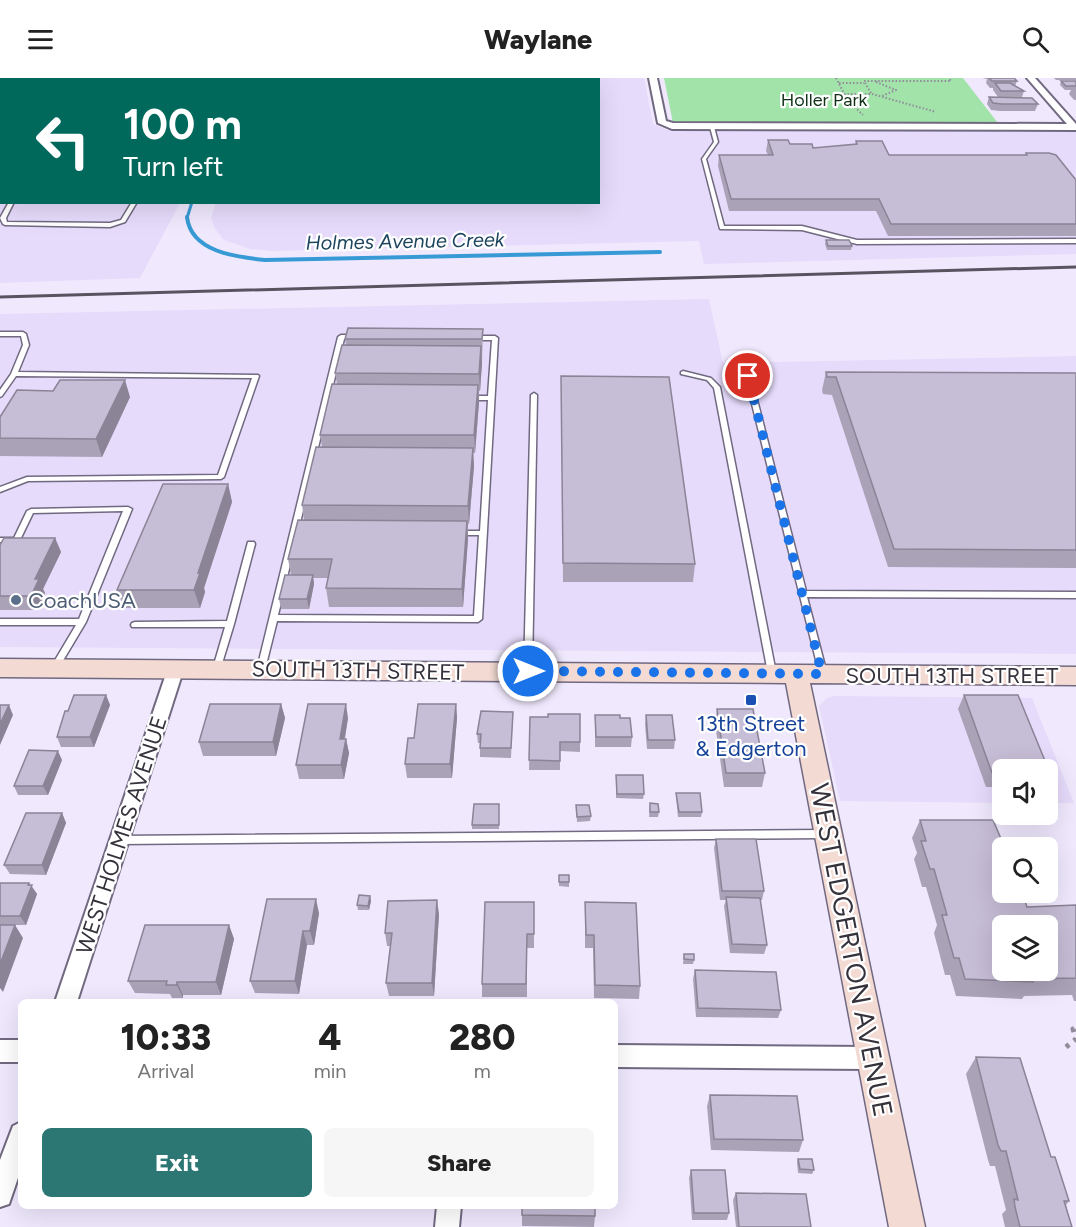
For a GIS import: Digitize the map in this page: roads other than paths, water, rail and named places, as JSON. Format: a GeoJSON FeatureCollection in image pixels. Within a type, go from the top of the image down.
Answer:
{"type":"FeatureCollection","features":[{"type":"Feature","properties":{"kind":"street"},"geometry":{"type":"LineString","coordinates":[[653,78],[662,123],[666,126],[1075,127]]}},
{"type":"Feature","properties":{"kind":"street"},"geometry":{"type":"LineString","coordinates":[[1031,78],[1075,127]]}},
{"type":"Feature","properties":{"kind":"street","name":"SOUTH 13TH STREET"},"geometry":{"type":"LineString","coordinates":[[0,668],[1076,676]]}},
{"type":"Feature","properties":{"kind":"street","name":"WEST HOLMES AVENUE"},"geometry":{"type":"LineString","coordinates":[[67,999],[176,669]]}},
{"type":"Feature","properties":{"kind":"street","name":"WEST EDGERTON AVENUE"},"geometry":{"type":"LineString","coordinates":[[797,673],[871,1058],[907,1227]]}},
{"type":"Feature","properties":{"kind":"street"},"geometry":{"type":"LineString","coordinates":[[0,1050],[18,1051]]}},
{"type":"Feature","properties":{"kind":"street"},"geometry":{"type":"LineString","coordinates":[[618,1056],[871,1058]]}},
{"type":"Feature","properties":{"kind":"street"},"geometry":{"type":"LineString","coordinates":[[0,1196],[18,1143]]}},
{"type":"Feature","properties":{"kind":"street"},"geometry":{"type":"LineString","coordinates":[[447,1227],[449,1209]]}},
{"type":"Feature","properties":{"kind":"lane"},"geometry":{"type":"LineString","coordinates":[[712,127],[716,142],[705,159],[722,228],[802,228],[857,242],[1076,241]]}},
{"type":"Feature","properties":{"kind":"lane"},"geometry":{"type":"LineString","coordinates":[[11,204],[3,218],[5,223],[110,225],[123,221],[134,204]]}},
{"type":"Feature","properties":{"kind":"lane"},"geometry":{"type":"LineString","coordinates":[[0,334],[23,334],[26,345],[14,374],[0,395]]}},
{"type":"Feature","properties":{"kind":"lane"},"geometry":{"type":"LineString","coordinates":[[261,669],[341,337],[365,338]]}},
{"type":"Feature","properties":{"kind":"lane"},"geometry":{"type":"LineString","coordinates":[[273,618],[478,619],[495,338],[460,338]]}},
{"type":"Feature","properties":{"kind":"lane"},"geometry":{"type":"LineString","coordinates":[[336,358],[347,358]]}},
{"type":"Feature","properties":{"kind":"lane"},"geometry":{"type":"LineString","coordinates":[[483,359],[494,359]]}},
{"type":"Feature","properties":{"kind":"lane"},"geometry":{"type":"LineString","coordinates":[[683,373],[709,379],[717,387],[797,673]]}},
{"type":"Feature","properties":{"kind":"lane"},"geometry":{"type":"LineString","coordinates":[[0,499],[2,490],[27,479],[221,477],[256,376],[14,374]]}},
{"type":"Feature","properties":{"kind":"lane"},"geometry":{"type":"LineString","coordinates":[[748,376],[803,594],[797,673]]}},
{"type":"Feature","properties":{"kind":"lane"},"geometry":{"type":"LineString","coordinates":[[528,671],[534,395]]}},
{"type":"Feature","properties":{"kind":"lane"},"geometry":{"type":"LineString","coordinates":[[326,397],[338,397]]}},
{"type":"Feature","properties":{"kind":"lane"},"geometry":{"type":"LineString","coordinates":[[456,398],[491,398]]}},
{"type":"Feature","properties":{"kind":"lane"},"geometry":{"type":"LineString","coordinates":[[312,460],[323,460]]}},
{"type":"Feature","properties":{"kind":"lane"},"geometry":{"type":"LineString","coordinates":[[476,461],[487,461]]}},
{"type":"Feature","properties":{"kind":"lane"},"geometry":{"type":"LineString","coordinates":[[0,540],[16,540],[31,511],[128,509],[82,622],[55,668]]}},
{"type":"Feature","properties":{"kind":"lane"},"geometry":{"type":"LineString","coordinates":[[294,533],[306,533]]}},
{"type":"Feature","properties":{"kind":"lane"},"geometry":{"type":"LineString","coordinates":[[447,533],[483,533]]}},
{"type":"Feature","properties":{"kind":"lane"},"geometry":{"type":"LineString","coordinates":[[218,669],[251,544]]}},
{"type":"Feature","properties":{"kind":"lane"},"geometry":{"type":"LineString","coordinates":[[803,594],[1076,595]]}},
{"type":"Feature","properties":{"kind":"lane"},"geometry":{"type":"LineString","coordinates":[[0,622],[82,622]]}},
{"type":"Feature","properties":{"kind":"lane"},"geometry":{"type":"LineString","coordinates":[[135,625],[230,624]]}},
{"type":"Feature","properties":{"kind":"lane"},"geometry":{"type":"LineString","coordinates":[[120,840],[828,834]]}},
{"type":"Feature","properties":{"kind":"waterway","name":"Holmes Avenue Creek"},"geometry":{"type":"LineString","coordinates":[[187,218],[191,204]]}},
{"type":"Feature","properties":{"kind":"waterway","name":"Holmes Avenue Creek"},"geometry":{"type":"LineString","coordinates":[[187,218],[190,229],[197,238],[217,251],[265,260],[660,252]]}},
{"type":"Feature","properties":{"kind":"railway"},"geometry":{"type":"LineString","coordinates":[[0,297],[1076,267]]}},
{"type":"Feature","properties":{"kind":"place","name":"CoachUSA"},"geometry":{"type":"Point","coordinates":[16,600]}},
{"type":"Feature","properties":{"kind":"place","name":"13th Street & Edgerton"},"geometry":{"type":"Point","coordinates":[751,700]}},
{"type":"Feature","properties":{"kind":"park label","name":"Holler Park"},"geometry":{"type":"Point","coordinates":[824,100]}}]}
